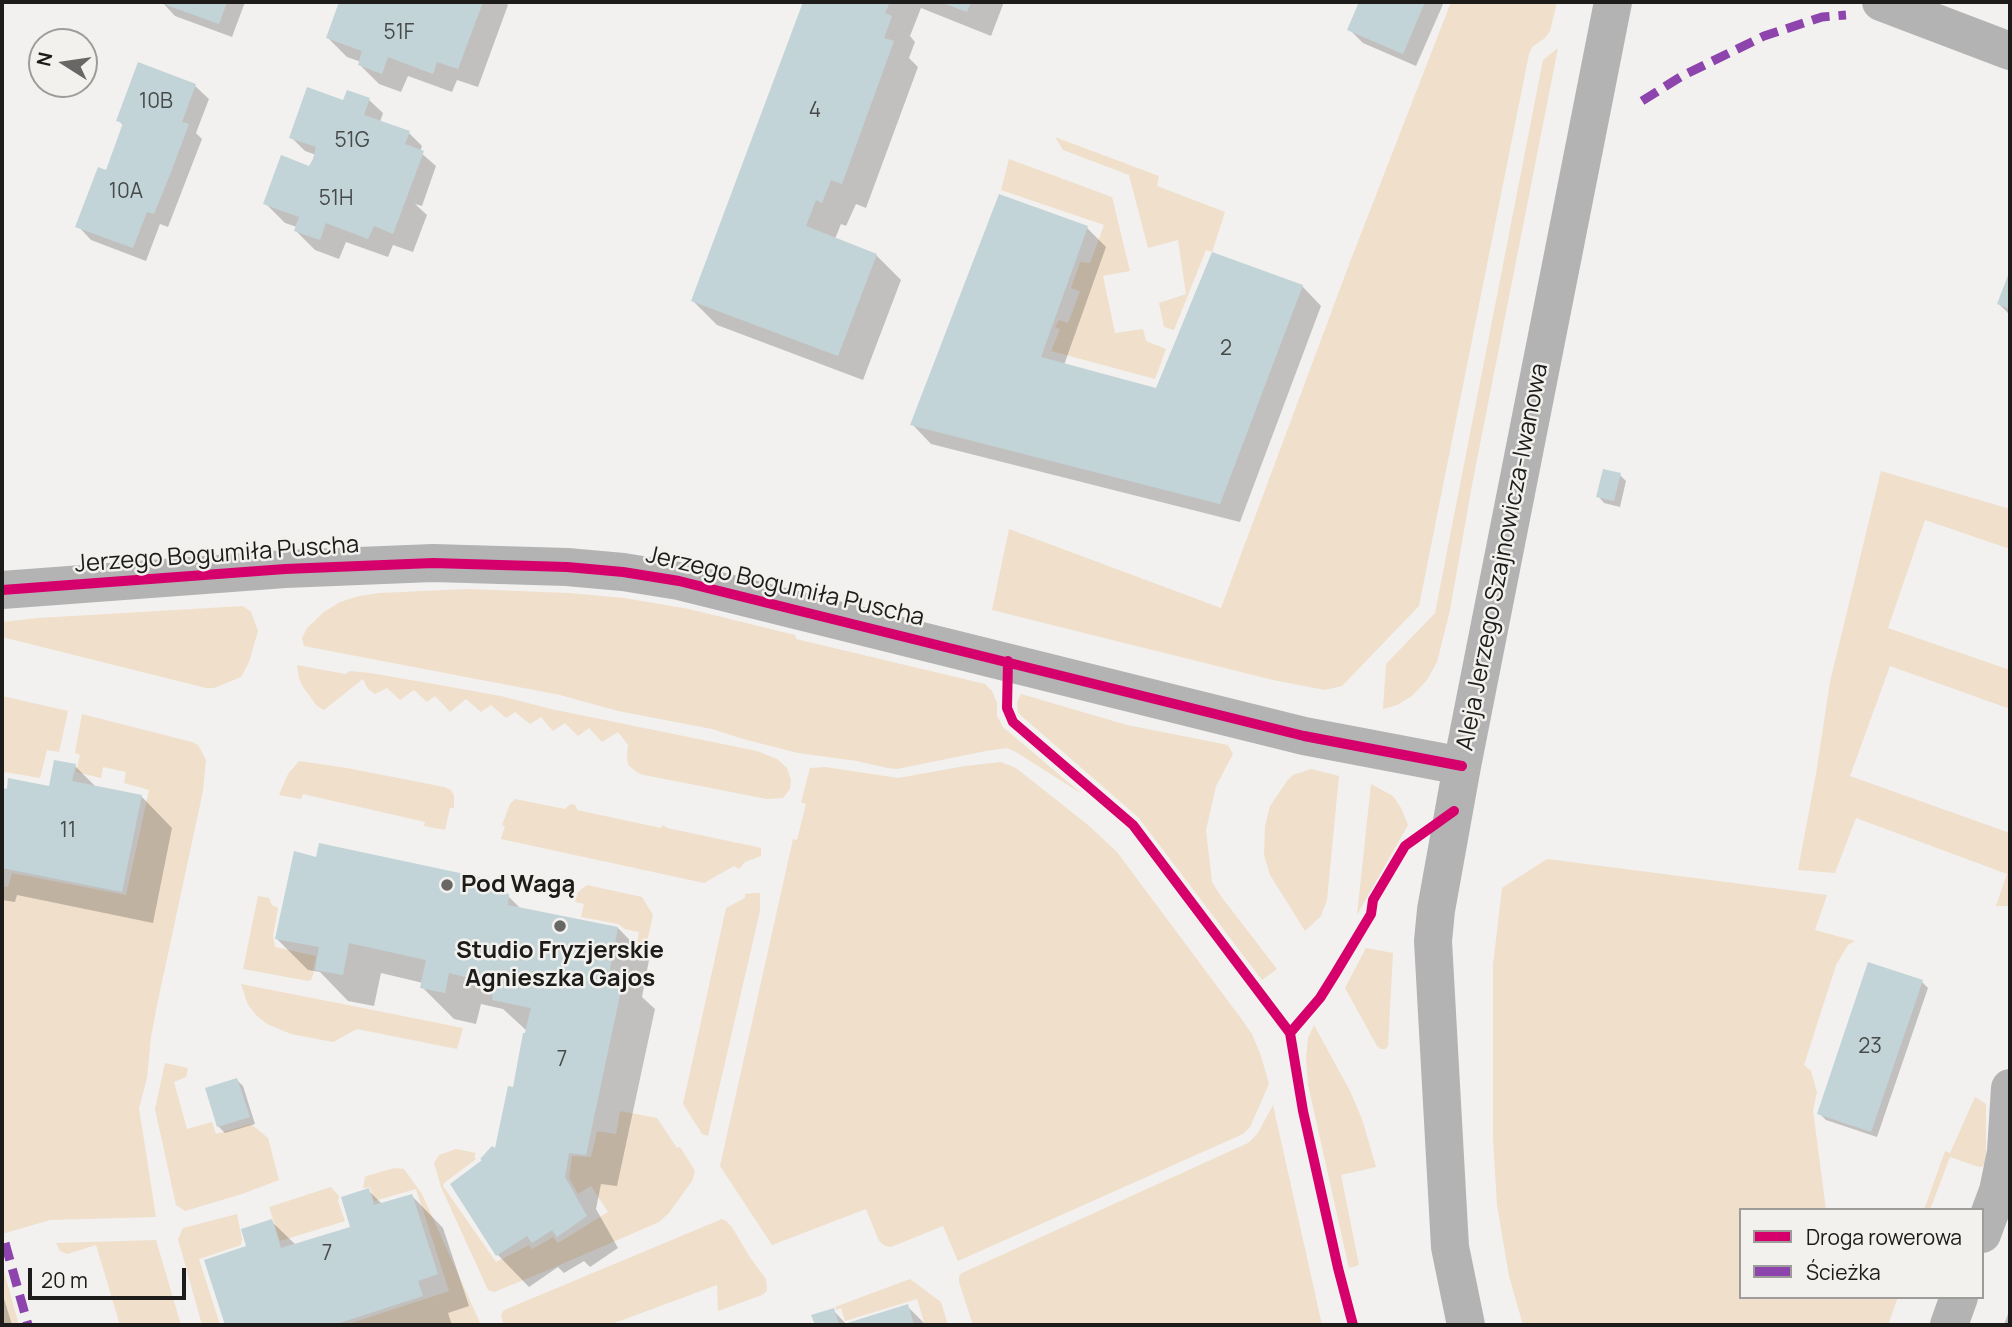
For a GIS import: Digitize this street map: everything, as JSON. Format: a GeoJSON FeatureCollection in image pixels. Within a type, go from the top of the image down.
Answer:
{"type":"FeatureCollection","features":[{"type":"Feature","properties":{"kind":"street","name":"Aleja Jerzego Szajnowicza-Iwanowa"},"geometry":{"type":"LineString","coordinates":[[1466,1325],[1450,1247],[1433,942],[1436,910],[1613,2]]}},
{"type":"Feature","properties":{"kind":"street"},"geometry":{"type":"LineString","coordinates":[[1881,2],[2010,51]]}},
{"type":"Feature","properties":{"kind":"street","name":"Jerzego Bogumiła Puscha"},"geometry":{"type":"LineString","coordinates":[[2,590],[285,569],[433,564],[567,566],[623,572],[679,581],[1304,736],[1462,766]]}},
{"type":"Feature","properties":{"kind":"street"},"geometry":{"type":"LineString","coordinates":[[1984,1229],[1998,1191],[2006,1152],[2010,1088]]}},
{"type":"Feature","properties":{"kind":"street"},"geometry":{"type":"LineString","coordinates":[[1949,1325],[1958,1299]]}},
{"type":"Feature","properties":{"kind":"shaded area"},"geometry":{"type":"Polygon","coordinates":[[[1451,2],[1557,2],[1550,31],[1532,47],[1529,54],[1419,606],[1342,686],[1325,690],[1273,680],[992,610],[1009,529],[1221,608],[1350,262],[1451,2]]]}},
{"type":"Feature","properties":{"kind":"shaded area"},"geometry":{"type":"Polygon","coordinates":[[[1558,48],[1450,610],[1437,662],[1427,680],[1412,696],[1383,709],[1386,664],[1435,613],[1543,60],[1558,48]]]}},
{"type":"Feature","properties":{"kind":"shaded area"},"geometry":{"type":"Polygon","coordinates":[[[1055,137],[1159,176],[1157,186],[1225,212],[1212,252],[1206,250],[1174,330],[1164,327],[1159,303],[1186,294],[1178,240],[1148,248],[1129,175],[1063,150],[1055,137]]]}},
{"type":"Feature","properties":{"kind":"shaded area"},"geometry":{"type":"Polygon","coordinates":[[[1009,159],[1112,197],[1130,271],[1103,276],[1115,333],[1143,329],[1146,341],[1166,349],[1155,379],[1051,351],[1060,329],[1055,328],[1059,320],[1068,323],[1080,291],[1071,288],[1080,262],[1090,263],[1104,225],[1001,190],[1009,159]]]}},
{"type":"Feature","properties":{"kind":"shaded area"},"geometry":{"type":"Polygon","coordinates":[[[1881,471],[2010,509],[2010,549],[1925,520],[1888,628],[2010,670],[2010,709],[1890,666],[1850,776],[2010,833],[2010,906],[1996,906],[2007,874],[1856,818],[1835,873],[1798,870],[1830,682],[1881,471]]]}},
{"type":"Feature","properties":{"kind":"shaded area"},"geometry":{"type":"Polygon","coordinates":[[[467,589],[569,593],[624,598],[689,609],[795,635],[796,639],[985,684],[992,691],[997,703],[997,716],[1003,727],[1082,794],[1007,748],[897,769],[887,768],[798,753],[712,729],[618,711],[560,695],[304,646],[302,638],[307,628],[340,602],[380,593],[467,589]]]}},
{"type":"Feature","properties":{"kind":"shaded area"},"geometry":{"type":"Polygon","coordinates":[[[243,606],[251,612],[258,631],[249,662],[241,677],[214,688],[2,637],[2,622],[243,606]]]}},
{"type":"Feature","properties":{"kind":"shaded area"},"geometry":{"type":"Polygon","coordinates":[[[297,665],[345,674],[350,671],[370,673],[501,696],[551,709],[757,751],[777,759],[787,768],[791,780],[790,789],[783,798],[767,799],[644,775],[628,765],[628,745],[618,732],[602,742],[589,728],[578,736],[565,723],[553,731],[541,717],[530,724],[515,712],[506,718],[491,705],[481,712],[466,699],[450,712],[435,696],[427,702],[414,690],[400,700],[387,688],[375,694],[368,689],[363,679],[324,710],[317,706],[303,687],[297,665]]]}},
{"type":"Feature","properties":{"kind":"shaded area"},"geometry":{"type":"Polygon","coordinates":[[[1021,694],[1127,725],[1228,745],[1233,754],[1216,786],[1206,830],[1212,882],[1277,969],[1262,980],[1138,817],[1018,713],[1017,702],[1021,694]]]}},
{"type":"Feature","properties":{"kind":"shaded area"},"geometry":{"type":"Polygon","coordinates":[[[2,696],[68,711],[59,752],[47,750],[40,778],[5,772],[2,781],[2,696]]]}},
{"type":"Feature","properties":{"kind":"shaded area"},"geometry":{"type":"Polygon","coordinates":[[[82,714],[192,742],[198,745],[206,760],[203,791],[157,1005],[147,1078],[139,1108],[156,1217],[50,1220],[2,1234],[2,886],[8,887],[12,873],[126,895],[149,790],[124,783],[126,772],[103,767],[101,778],[76,772],[80,755],[75,753],[82,714]]]}},
{"type":"Feature","properties":{"kind":"shaded area"},"geometry":{"type":"Polygon","coordinates":[[[299,761],[444,787],[451,790],[454,796],[454,808],[450,808],[445,830],[424,826],[425,822],[303,794],[301,799],[279,795],[288,774],[299,761]]]}},
{"type":"Feature","properties":{"kind":"shaded area"},"geometry":{"type":"Polygon","coordinates":[[[1001,762],[1016,768],[1088,825],[1117,852],[1252,1034],[1269,1084],[1250,1127],[1243,1134],[958,1261],[943,1226],[891,1247],[885,1246],[879,1241],[866,1209],[772,1245],[720,1166],[793,839],[797,840],[806,804],[801,802],[810,768],[825,767],[898,778],[1001,762]]]}},
{"type":"Feature","properties":{"kind":"shaded area"},"geometry":{"type":"Polygon","coordinates":[[[1311,769],[1339,776],[1327,900],[1321,916],[1305,931],[1270,875],[1264,855],[1265,826],[1270,806],[1287,781],[1293,775],[1311,769]]]}},
{"type":"Feature","properties":{"kind":"shaded area"},"geometry":{"type":"Polygon","coordinates":[[[1371,784],[1393,796],[1408,825],[1357,915],[1371,784]]]}},
{"type":"Feature","properties":{"kind":"shaded area"},"geometry":{"type":"Polygon","coordinates":[[[515,799],[565,809],[573,804],[577,810],[661,828],[663,825],[761,848],[761,856],[745,862],[739,869],[734,866],[704,883],[501,839],[505,826],[502,825],[510,804],[515,799]]]}},
{"type":"Feature","properties":{"kind":"shaded area"},"geometry":{"type":"Polygon","coordinates":[[[1547,859],[1827,895],[1815,930],[1855,941],[1848,945],[1836,965],[1804,1065],[1811,1071],[1817,1092],[1813,1110],[1826,1208],[1739,1208],[1739,1299],[1897,1299],[1888,1325],[1523,1325],[1509,1276],[1497,1205],[1493,1139],[1493,965],[1502,888],[1547,859]]]}},
{"type":"Feature","properties":{"kind":"shaded area"},"geometry":{"type":"Polygon","coordinates":[[[587,885],[642,897],[653,915],[646,946],[637,944],[639,932],[625,929],[618,924],[581,917],[584,904],[575,902],[578,892],[587,885]]]}},
{"type":"Feature","properties":{"kind":"shaded area"},"geometry":{"type":"Polygon","coordinates":[[[760,893],[760,911],[708,1136],[702,1134],[683,1104],[726,908],[745,898],[745,894],[760,893]]]}},
{"type":"Feature","properties":{"kind":"shaded area"},"geometry":{"type":"Polygon","coordinates":[[[258,896],[269,898],[272,905],[278,908],[273,936],[275,947],[316,956],[311,980],[243,969],[258,896]]]}},
{"type":"Feature","properties":{"kind":"shaded area"},"geometry":{"type":"Polygon","coordinates":[[[1366,948],[1393,953],[1388,1046],[1385,1049],[1377,1046],[1345,988],[1366,948]]]}},
{"type":"Feature","properties":{"kind":"shaded area"},"geometry":{"type":"Polygon","coordinates":[[[241,984],[463,1028],[457,1049],[357,1029],[333,1042],[291,1034],[267,1024],[256,1015],[248,1005],[241,984]]]}},
{"type":"Feature","properties":{"kind":"shaded area"},"geometry":{"type":"Polygon","coordinates":[[[1314,1025],[1350,1091],[1362,1119],[1376,1167],[1341,1175],[1359,1265],[1349,1268],[1308,1085],[1308,1038],[1314,1025]]]}},
{"type":"Feature","properties":{"kind":"shaded area"},"geometry":{"type":"Polygon","coordinates":[[[165,1063],[188,1068],[186,1077],[174,1082],[187,1129],[212,1122],[216,1134],[251,1124],[268,1138],[279,1180],[185,1211],[176,1205],[155,1109],[165,1063]]]}},
{"type":"Feature","properties":{"kind":"shaded area"},"geometry":{"type":"Polygon","coordinates":[[[1975,1097],[1986,1104],[1986,1162],[1979,1167],[1950,1157],[1931,1208],[1925,1208],[1945,1151],[1950,1153],[1975,1097]]]}},
{"type":"Feature","properties":{"kind":"shaded area"},"geometry":{"type":"Polygon","coordinates":[[[1273,1105],[1322,1325],[973,1325],[959,1282],[962,1273],[1248,1143],[1258,1133],[1273,1105]]]}},
{"type":"Feature","properties":{"kind":"shaded area"},"geometry":{"type":"Polygon","coordinates":[[[620,1111],[657,1118],[695,1171],[692,1181],[669,1213],[659,1222],[546,1271],[494,1292],[488,1290],[441,1187],[434,1163],[439,1155],[456,1149],[476,1153],[476,1159],[443,1186],[496,1262],[529,1245],[532,1249],[553,1237],[558,1243],[608,1212],[591,1186],[578,1194],[569,1178],[572,1156],[591,1157],[597,1131],[616,1134],[620,1111]]]}},
{"type":"Feature","properties":{"kind":"shaded area"},"geometry":{"type":"Polygon","coordinates":[[[394,1168],[404,1169],[422,1194],[481,1325],[345,1325],[449,1291],[416,1189],[374,1201],[370,1187],[363,1188],[365,1177],[394,1168]]]}},
{"type":"Feature","properties":{"kind":"shaded area"},"geometry":{"type":"Polygon","coordinates":[[[331,1187],[339,1196],[338,1201],[345,1221],[280,1241],[269,1207],[331,1187]]]}},
{"type":"Feature","properties":{"kind":"shaded area"},"geometry":{"type":"Polygon","coordinates":[[[237,1214],[241,1245],[199,1259],[220,1325],[202,1325],[178,1239],[183,1228],[237,1214]]]}},
{"type":"Feature","properties":{"kind":"shaded area"},"geometry":{"type":"Polygon","coordinates":[[[722,1219],[732,1227],[766,1279],[767,1291],[762,1295],[718,1311],[717,1285],[609,1325],[504,1325],[501,1316],[503,1311],[509,1308],[722,1219]]]}},
{"type":"Feature","properties":{"kind":"shaded area"},"geometry":{"type":"Polygon","coordinates":[[[156,1240],[181,1325],[120,1325],[96,1245],[67,1254],[60,1251],[56,1243],[156,1240]]]}},
{"type":"Feature","properties":{"kind":"shaded area"},"geometry":{"type":"Polygon","coordinates":[[[2,1264],[18,1322],[19,1325],[2,1325],[2,1264]]]}},
{"type":"Feature","properties":{"kind":"shaded area"},"geometry":{"type":"Polygon","coordinates":[[[910,1279],[941,1302],[948,1325],[925,1325],[917,1299],[845,1321],[841,1308],[836,1310],[835,1307],[910,1279]]]}},
{"type":"Feature","properties":{"kind":"building"},"geometry":{"type":"Polygon","coordinates":[[[158,2],[227,2],[219,24],[158,2]]]}},
{"type":"Feature","properties":{"kind":"building"},"geometry":{"type":"Polygon","coordinates":[[[339,2],[483,2],[458,69],[437,62],[433,74],[388,57],[382,74],[358,65],[362,51],[326,38],[339,2]]]}},
{"type":"Feature","properties":{"kind":"building"},"geometry":{"type":"Polygon","coordinates":[[[803,2],[890,2],[885,13],[892,16],[884,38],[894,41],[842,184],[831,180],[822,203],[816,200],[806,226],[877,254],[838,356],[691,301],[803,2]]]}},
{"type":"Feature","properties":{"kind":"building"},"geometry":{"type":"Polygon","coordinates":[[[940,2],[971,2],[967,12],[940,2]]]}},
{"type":"Feature","properties":{"kind":"building"},"geometry":{"type":"Polygon","coordinates":[[[1359,2],[1425,2],[1403,54],[1347,30],[1359,2]]]}},
{"type":"Feature","properties":{"kind":"building"},"geometry":{"type":"Polygon","coordinates":[[[138,62],[196,84],[182,122],[189,124],[171,172],[154,214],[147,212],[133,248],[75,227],[98,167],[106,170],[123,123],[116,121],[138,62]]]}},
{"type":"Feature","properties":{"kind":"building"},"geometry":{"type":"Polygon","coordinates":[[[307,87],[343,100],[347,90],[370,98],[364,115],[410,131],[405,144],[424,151],[393,234],[374,226],[368,239],[326,223],[320,240],[294,231],[299,217],[263,204],[281,155],[309,166],[313,159],[316,147],[289,138],[307,87]]]}},
{"type":"Feature","properties":{"kind":"building"},"geometry":{"type":"Polygon","coordinates":[[[999,194],[1088,226],[1041,357],[1156,388],[1212,252],[1303,285],[1220,504],[910,425],[999,194]]]}},
{"type":"Feature","properties":{"kind":"building"},"geometry":{"type":"Polygon","coordinates":[[[2010,270],[2010,309],[1997,304],[2010,270]]]}},
{"type":"Feature","properties":{"kind":"building"},"geometry":{"type":"Polygon","coordinates":[[[1603,469],[1621,473],[1614,501],[1596,497],[1603,469]]]}},
{"type":"Feature","properties":{"kind":"building"},"geometry":{"type":"Polygon","coordinates":[[[54,760],[76,764],[72,781],[142,795],[122,892],[2,868],[2,788],[7,789],[8,778],[49,786],[54,760]]]}},
{"type":"Feature","properties":{"kind":"building"},"geometry":{"type":"Polygon","coordinates":[[[319,843],[488,879],[488,890],[509,894],[508,905],[618,927],[609,974],[624,976],[586,1155],[569,1153],[565,1177],[587,1216],[557,1237],[552,1230],[532,1243],[527,1236],[496,1256],[450,1184],[482,1160],[480,1159],[492,1146],[495,1148],[508,1086],[513,1087],[523,1033],[531,1008],[492,1000],[494,984],[449,973],[445,993],[420,988],[426,960],[349,943],[343,975],[315,970],[319,947],[275,939],[294,851],[316,857],[319,843]]]}},
{"type":"Feature","properties":{"kind":"building"},"geometry":{"type":"Polygon","coordinates":[[[1868,962],[1923,980],[1871,1132],[1817,1114],[1868,962]]]}},
{"type":"Feature","properties":{"kind":"building"},"geometry":{"type":"Polygon","coordinates":[[[237,1078],[250,1117],[217,1127],[205,1088],[237,1078]]]}},
{"type":"Feature","properties":{"kind":"building"},"geometry":{"type":"Polygon","coordinates":[[[369,1188],[374,1205],[412,1194],[438,1274],[418,1281],[423,1296],[333,1325],[225,1325],[204,1260],[246,1246],[241,1229],[272,1219],[281,1248],[350,1227],[341,1197],[369,1188]]]}},
{"type":"Feature","properties":{"kind":"building"},"geometry":{"type":"Polygon","coordinates":[[[908,1304],[914,1325],[841,1325],[908,1304]]]}},
{"type":"Feature","properties":{"kind":"building"},"geometry":{"type":"Polygon","coordinates":[[[834,1308],[839,1325],[815,1325],[811,1315],[834,1308]]]}},
{"type":"Feature","properties":{"kind":"marked path"},"geometry":{"type":"LineString","coordinates":[[1642,101],[1682,76],[1764,36],[1822,17],[1846,15]]}},
{"type":"Feature","properties":{"kind":"marked path"},"geometry":{"type":"LineString","coordinates":[[5,1243],[28,1325]]}},
{"type":"Feature","properties":{"kind":"cycle path"},"geometry":{"type":"LineString","coordinates":[[2,590],[285,569],[433,563],[567,567],[623,572],[679,581],[1304,736],[1462,766]]}},
{"type":"Feature","properties":{"kind":"cycle path"},"geometry":{"type":"LineString","coordinates":[[1008,661],[1007,708],[1013,722],[1133,825],[1290,1033],[1303,1111],[1353,1325]]}},
{"type":"Feature","properties":{"kind":"cycle path"},"geometry":{"type":"LineString","coordinates":[[1290,1033],[1320,998],[1335,974],[1371,914],[1373,900],[1405,846],[1454,811]]}},
{"type":"Feature","properties":{"kind":"place","name":"Pod Wagą"},"geometry":{"type":"Point","coordinates":[447,885]}},
{"type":"Feature","properties":{"kind":"place","name":"Studio Fryzjerskie Agnieszka Gajos"},"geometry":{"type":"Point","coordinates":[560,926]}}]}
